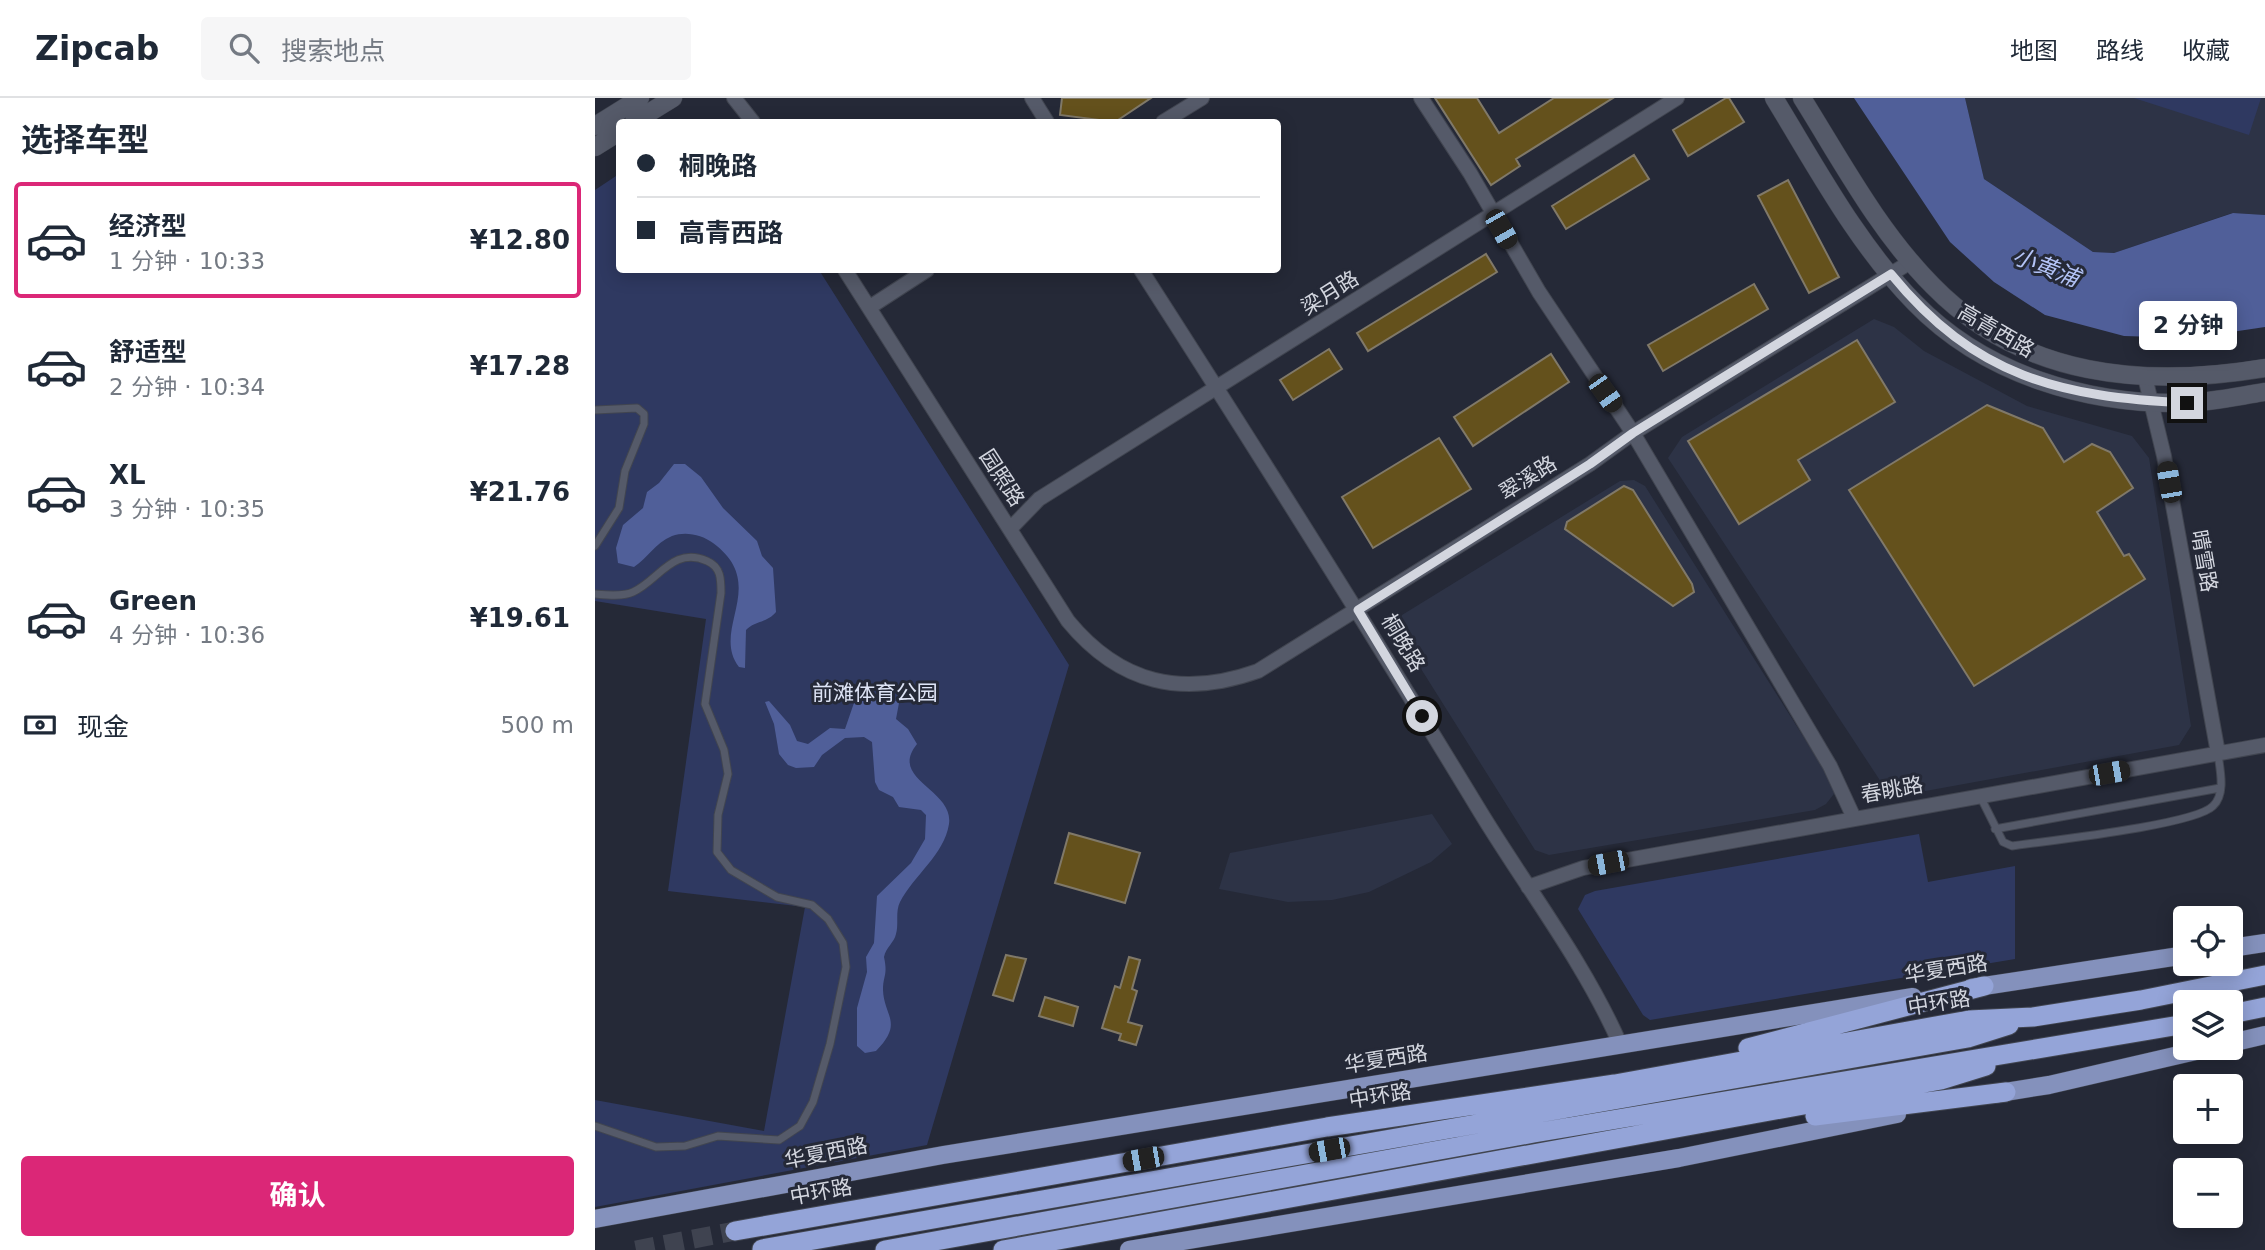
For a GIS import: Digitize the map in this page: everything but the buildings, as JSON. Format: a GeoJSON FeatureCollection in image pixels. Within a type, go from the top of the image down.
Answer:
{"type":"FeatureCollection","features":[{"type":"Feature","properties":{"kind":"highway","name":"中环路"},"geometry":{"type":"LineString","coordinates":[[735,1231],[1327,1127],[1615,1084],[1969,1020],[2033,1017],[2141,1000],[2265,975]]}},
{"type":"Feature","properties":{"kind":"highway"},"geometry":{"type":"LineString","coordinates":[[1615,1084],[1984,986]]}},
{"type":"Feature","properties":{"kind":"highway"},"geometry":{"type":"LineString","coordinates":[[2243,1012],[2265,1007]]}},
{"type":"Feature","properties":{"kind":"highway","name":"中环路"},"geometry":{"type":"LineString","coordinates":[[762,1249],[1968,1038],[2033,1017]]}},
{"type":"Feature","properties":{"kind":"highway"},"geometry":{"type":"LineString","coordinates":[[885,1250],[1534,1133],[1964,1060],[2034,1052],[2173,1026]]}},
{"type":"Feature","properties":{"kind":"highway"},"geometry":{"type":"LineString","coordinates":[[1003,1250],[1941,1080],[2034,1052]]}},
{"type":"Feature","properties":{"kind":"highway"},"geometry":{"type":"LineString","coordinates":[[1595,1144],[2006,1091]]}},
{"type":"Feature","properties":{"kind":"main road"},"geometry":{"type":"LineString","coordinates":[[2243,946],[2265,943]]}},
{"type":"Feature","properties":{"kind":"main road","name":"华夏西路"},"geometry":{"type":"LineString","coordinates":[[595,1219],[943,1155],[2173,957]]}},
{"type":"Feature","properties":{"kind":"main road"},"geometry":{"type":"LineString","coordinates":[[2243,1040],[2265,1035]]}},
{"type":"Feature","properties":{"kind":"main road"},"geometry":{"type":"LineString","coordinates":[[1129,1250],[1679,1158],[2006,1091],[2049,1085],[2173,1056]]}},
{"type":"Feature","properties":{"kind":"street"},"geometry":{"type":"LineString","coordinates":[[595,126],[640,98]]}},
{"type":"Feature","properties":{"kind":"street"},"geometry":{"type":"LineString","coordinates":[[639,119],[673,98]]}},
{"type":"Feature","properties":{"kind":"street"},"geometry":{"type":"LineString","coordinates":[[734,98],[751,119]]}},
{"type":"Feature","properties":{"kind":"street"},"geometry":{"type":"LineString","coordinates":[[1032,98],[1045,119]]}},
{"type":"Feature","properties":{"kind":"street"},"geometry":{"type":"LineString","coordinates":[[1168,119],[1202,98]]}},
{"type":"Feature","properties":{"kind":"street"},"geometry":{"type":"LineString","coordinates":[[1421,98],[1539,292],[1633,433],[1830,766],[1854,818]]}},
{"type":"Feature","properties":{"kind":"street","name":"梁月路"},"geometry":{"type":"LineString","coordinates":[[1010,528],[1039,499],[1677,98]]}},
{"type":"Feature","properties":{"kind":"street","name":"高青西路"},"geometry":{"type":"LineString","coordinates":[[1774,98],[1861,237],[1915,303],[1956,339],[2005,367],[2065,390],[2120,400],[2187,403],[2265,392]]}},
{"type":"Feature","properties":{"kind":"street","name":"高青西路"},"geometry":{"type":"LineString","coordinates":[[1802,98],[1881,223],[1932,286],[1971,319],[2015,346],[2072,367],[2145,377],[2186,379],[2265,368]]}},
{"type":"Feature","properties":{"kind":"street"},"geometry":{"type":"LineString","coordinates":[[595,147],[616,134]]}},
{"type":"Feature","properties":{"kind":"street","name":"翠溪路"},"geometry":{"type":"LineString","coordinates":[[1151,680],[1206,685],[1258,671],[1590,464],[1633,433],[1912,261]]}},
{"type":"Feature","properties":{"kind":"street","name":"园照路"},"geometry":{"type":"LineString","coordinates":[[847,273],[1068,621],[1086,643],[1125,671],[1151,680]]}},
{"type":"Feature","properties":{"kind":"street"},"geometry":{"type":"LineString","coordinates":[[870,307],[922,273]]}},
{"type":"Feature","properties":{"kind":"street","name":"桐晚路"},"geometry":{"type":"LineString","coordinates":[[1143,273],[1358,610],[1605,1010],[1620,1044]]}},
{"type":"Feature","properties":{"kind":"street","name":"晴雪路"},"geometry":{"type":"LineString","coordinates":[[2145,377],[2164,456],[2218,753]]}},
{"type":"Feature","properties":{"kind":"street","name":"春眺路"},"geometry":{"type":"LineString","coordinates":[[1528,887],[1583,868],[2265,745]]}},
{"type":"Feature","properties":{"kind":"lane"},"geometry":{"type":"LineString","coordinates":[[595,410],[637,408],[644,414],[644,424],[625,471],[619,508],[595,546]]}},
{"type":"Feature","properties":{"kind":"lane"},"geometry":{"type":"LineString","coordinates":[[595,594],[632,593],[664,566],[684,557],[700,558],[715,564],[721,577],[721,593],[705,704],[724,750],[728,774],[718,815],[717,852],[730,870],[777,897],[812,905],[828,919],[843,943],[846,967],[828,1054],[813,1102],[800,1126],[779,1140],[718,1136],[685,1146],[656,1147],[595,1126]]}},
{"type":"Feature","properties":{"kind":"lane"},"geometry":{"type":"LineString","coordinates":[[1980,796],[2003,842],[2011,846],[2172,820],[2204,814],[2216,805],[2220,789],[2218,753]]}},
{"type":"Feature","properties":{"kind":"lane"},"geometry":{"type":"LineString","coordinates":[[1995,829],[2220,789]]}},
{"type":"Feature","properties":{"kind":"shaded area"},"geometry":{"type":"Polygon","coordinates":[[[1965,98],[2265,98],[2265,215],[2232,213],[2114,253],[2093,252],[1984,179],[1965,98]]]}},
{"type":"Feature","properties":{"kind":"shaded area"},"geometry":{"type":"Polygon","coordinates":[[[1874,319],[1894,327],[1924,351],[2027,406],[2132,436],[2149,458],[2191,726],[2179,745],[1909,794],[1883,785],[1668,458],[1682,437],[1874,319]]]}},
{"type":"Feature","properties":{"kind":"shaded area"},"geometry":{"type":"Polygon","coordinates":[[[1634,480],[1645,486],[1837,790],[1826,804],[1815,810],[1549,855],[1535,850],[1401,637],[1398,624],[1402,615],[1620,481],[1634,480]]]}},
{"type":"Feature","properties":{"kind":"shaded area"},"geometry":{"type":"Polygon","coordinates":[[[1432,814],[1452,844],[1431,862],[1369,892],[1332,900],[1288,902],[1219,889],[1230,853],[1432,814]]]}},
{"type":"Feature","properties":{"kind":"green space"},"geometry":{"type":"Polygon","coordinates":[[[2134,98],[2261,98],[2249,135],[2134,98]]]}},
{"type":"Feature","properties":{"kind":"green space","name":"前滩体育公园"},"geometry":{"type":"Polygon","coordinates":[[[616,176],[616,273],[821,273],[1069,665],[927,1145],[595,1207],[595,1100],[764,1131],[805,907],[668,891],[706,619],[595,601],[595,190],[616,176]]]}},
{"type":"Feature","properties":{"kind":"green space"},"geometry":{"type":"Polygon","coordinates":[[[1919,834],[1928,882],[2015,866],[2015,959],[1650,1020],[1643,1015],[1578,909],[1585,895],[1595,891],[1919,834]]]}},
{"type":"Feature","properties":{"kind":"water","name":"小黄浦"},"geometry":{"type":"Polygon","coordinates":[[[1854,98],[1965,98],[1984,179],[2093,252],[2114,253],[2233,213],[2265,215],[2265,327],[2191,338],[2124,336],[2045,315],[1994,282],[1950,242],[1854,98]]]}},
{"type":"Feature","properties":{"kind":"water"},"geometry":{"type":"Polygon","coordinates":[[[674,464],[685,464],[701,477],[723,508],[757,541],[762,556],[773,568],[776,612],[746,630],[745,668],[739,667],[732,652],[731,638],[739,591],[737,575],[729,559],[713,543],[694,535],[672,536],[634,567],[618,563],[616,548],[623,525],[643,508],[647,492],[659,483],[674,464]]]}},
{"type":"Feature","properties":{"kind":"water"},"geometry":{"type":"Polygon","coordinates":[[[868,694],[879,697],[884,694],[899,703],[896,719],[908,729],[917,744],[910,756],[910,767],[942,802],[948,812],[949,824],[935,855],[906,892],[899,906],[896,934],[884,957],[883,990],[891,1026],[876,1051],[865,1053],[857,1046],[857,1008],[867,972],[866,957],[874,943],[877,896],[911,863],[925,839],[926,815],[921,810],[899,807],[893,797],[879,790],[875,782],[872,742],[864,737],[845,738],[822,755],[814,767],[796,768],[788,765],[779,754],[774,724],[765,702],[769,701],[790,725],[797,741],[808,744],[830,728],[845,729],[855,700],[868,694]]]}},
{"type":"Feature","properties":{"kind":"tunnel"},"geometry":{"type":"LineString","coordinates":[[636,1250],[735,1231]]}},
{"type":"Feature","properties":{"kind":"route"},"geometry":{"type":"LineString","coordinates":[[1422,716],[1358,610],[1590,464],[1633,433],[1891,274],[1915,303],[1956,339],[2005,367],[2065,390],[2120,400],[2187,403]]}}]}
